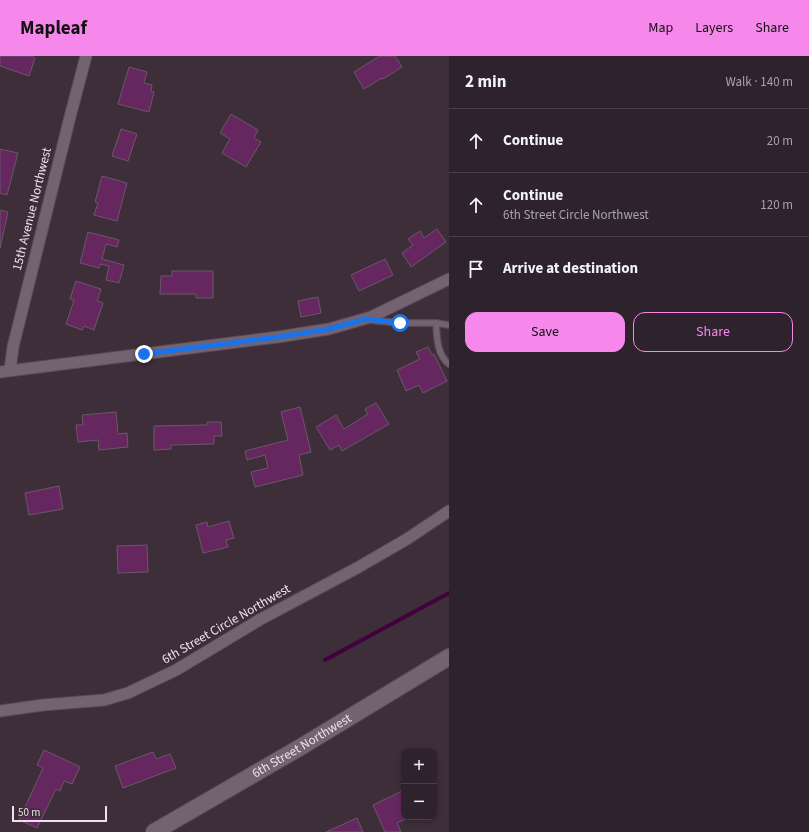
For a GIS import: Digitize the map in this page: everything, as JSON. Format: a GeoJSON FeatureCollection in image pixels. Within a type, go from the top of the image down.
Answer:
{"type":"FeatureCollection","features":[{"type":"Feature","properties":{"kind":"street","name":"15th Avenue Northwest"},"geometry":{"type":"LineString","coordinates":[[5,371],[13,347],[86,56]]}},
{"type":"Feature","properties":{"kind":"street"},"geometry":{"type":"LineString","coordinates":[[5,371],[278,337],[329,329],[365,319],[449,279]]}},
{"type":"Feature","properties":{"kind":"street","name":"6th Street Circle Northwest"},"geometry":{"type":"LineString","coordinates":[[0,711],[43,705],[104,700],[128,693],[176,670],[260,620],[357,568],[407,539],[449,511]]}},
{"type":"Feature","properties":{"kind":"street","name":"6th Street Northwest"},"geometry":{"type":"LineString","coordinates":[[154,832],[299,748],[449,657]]}},
{"type":"Feature","properties":{"kind":"lane"},"geometry":{"type":"LineString","coordinates":[[365,319],[400,323],[436,323],[449,325]]}},
{"type":"Feature","properties":{"kind":"lane"},"geometry":{"type":"LineString","coordinates":[[436,323],[437,344],[443,360],[449,364]]}},
{"type":"Feature","properties":{"kind":"building"},"geometry":{"type":"Polygon","coordinates":[[[0,56],[31,56],[35,58],[29,76],[0,66],[0,56]]]}},
{"type":"Feature","properties":{"kind":"building"},"geometry":{"type":"Polygon","coordinates":[[[380,56],[395,56],[402,67],[364,89],[354,72],[380,56]]]}},
{"type":"Feature","properties":{"kind":"building"},"geometry":{"type":"Polygon","coordinates":[[[129,67],[147,72],[144,83],[152,85],[151,91],[154,92],[149,112],[118,104],[129,67]]]}},
{"type":"Feature","properties":{"kind":"building"},"geometry":{"type":"Polygon","coordinates":[[[231,114],[258,130],[254,138],[261,142],[246,167],[222,153],[230,139],[220,133],[231,114]]]}},
{"type":"Feature","properties":{"kind":"building"},"geometry":{"type":"Polygon","coordinates":[[[121,129],[137,134],[128,161],[112,156],[121,129]]]}},
{"type":"Feature","properties":{"kind":"building"},"geometry":{"type":"Polygon","coordinates":[[[0,149],[18,153],[7,195],[0,193],[0,149]]]}},
{"type":"Feature","properties":{"kind":"building"},"geometry":{"type":"Polygon","coordinates":[[[102,176],[127,183],[117,221],[94,215],[98,203],[95,202],[102,176]]]}},
{"type":"Feature","properties":{"kind":"building"},"geometry":{"type":"Polygon","coordinates":[[[0,210],[8,212],[0,248],[0,210]]]}},
{"type":"Feature","properties":{"kind":"building"},"geometry":{"type":"Polygon","coordinates":[[[437,229],[446,242],[411,267],[402,253],[413,245],[408,239],[420,231],[424,238],[437,229]]]}},
{"type":"Feature","properties":{"kind":"building"},"geometry":{"type":"Polygon","coordinates":[[[88,232],[119,240],[117,247],[106,244],[102,259],[124,265],[119,283],[106,280],[109,266],[100,264],[99,268],[80,263],[88,232]]]}},
{"type":"Feature","properties":{"kind":"building"},"geometry":{"type":"Polygon","coordinates":[[[385,259],[393,275],[359,291],[351,275],[385,259]]]}},
{"type":"Feature","properties":{"kind":"building"},"geometry":{"type":"Polygon","coordinates":[[[172,271],[213,271],[213,298],[196,298],[196,294],[160,294],[161,276],[172,276],[172,271]]]}},
{"type":"Feature","properties":{"kind":"building"},"geometry":{"type":"Polygon","coordinates":[[[76,281],[101,289],[97,301],[103,303],[94,330],[84,326],[82,330],[66,324],[74,300],[70,299],[76,281]]]}},
{"type":"Feature","properties":{"kind":"building"},"geometry":{"type":"Polygon","coordinates":[[[318,297],[321,313],[301,317],[298,301],[318,297]]]}},
{"type":"Feature","properties":{"kind":"building"},"geometry":{"type":"Polygon","coordinates":[[[428,347],[432,355],[434,354],[447,381],[423,393],[419,385],[406,391],[397,370],[420,359],[416,352],[428,347]]]}},
{"type":"Feature","properties":{"kind":"building"},"geometry":{"type":"Polygon","coordinates":[[[376,403],[389,424],[342,451],[339,445],[330,450],[316,427],[336,415],[344,429],[368,414],[365,409],[376,403]]]}},
{"type":"Feature","properties":{"kind":"building"},"geometry":{"type":"Polygon","coordinates":[[[300,407],[311,452],[299,455],[303,475],[255,487],[251,472],[268,468],[265,455],[247,460],[245,451],[288,440],[281,412],[300,407]]]}},
{"type":"Feature","properties":{"kind":"building"},"geometry":{"type":"Polygon","coordinates":[[[116,412],[118,434],[127,433],[128,447],[99,450],[98,440],[78,442],[76,425],[83,425],[82,415],[116,412]]]}},
{"type":"Feature","properties":{"kind":"building"},"geometry":{"type":"Polygon","coordinates":[[[207,422],[221,422],[222,436],[214,436],[214,444],[171,445],[171,449],[154,450],[154,426],[207,425],[207,422]]]}},
{"type":"Feature","properties":{"kind":"building"},"geometry":{"type":"Polygon","coordinates":[[[59,486],[63,509],[29,515],[25,493],[59,486]]]}},
{"type":"Feature","properties":{"kind":"building"},"geometry":{"type":"Polygon","coordinates":[[[229,521],[234,538],[226,540],[228,547],[203,553],[196,525],[207,522],[208,527],[229,521]]]}},
{"type":"Feature","properties":{"kind":"building"},"geometry":{"type":"Polygon","coordinates":[[[147,545],[148,572],[118,573],[117,546],[147,545]]]}},
{"type":"Feature","properties":{"kind":"building"},"geometry":{"type":"Polygon","coordinates":[[[44,750],[80,767],[72,784],[64,781],[60,791],[56,789],[37,828],[19,820],[43,768],[37,765],[44,750]]]}},
{"type":"Feature","properties":{"kind":"building"},"geometry":{"type":"Polygon","coordinates":[[[153,752],[156,759],[170,754],[176,768],[123,788],[115,766],[153,752]]]}},
{"type":"Feature","properties":{"kind":"building"},"geometry":{"type":"Polygon","coordinates":[[[401,791],[401,820],[404,820],[397,823],[401,832],[385,832],[373,805],[401,791]]]}},
{"type":"Feature","properties":{"kind":"building"},"geometry":{"type":"Polygon","coordinates":[[[357,818],[363,832],[326,832],[357,818]]]}},
{"type":"Feature","properties":{"kind":"waterway"},"geometry":{"type":"LineString","coordinates":[[325,660],[449,593]]}},
{"type":"Feature","properties":{"kind":"route"},"geometry":{"type":"LineString","coordinates":[[144,354],[329,329],[352,324],[365,319],[400,323]]}}]}
